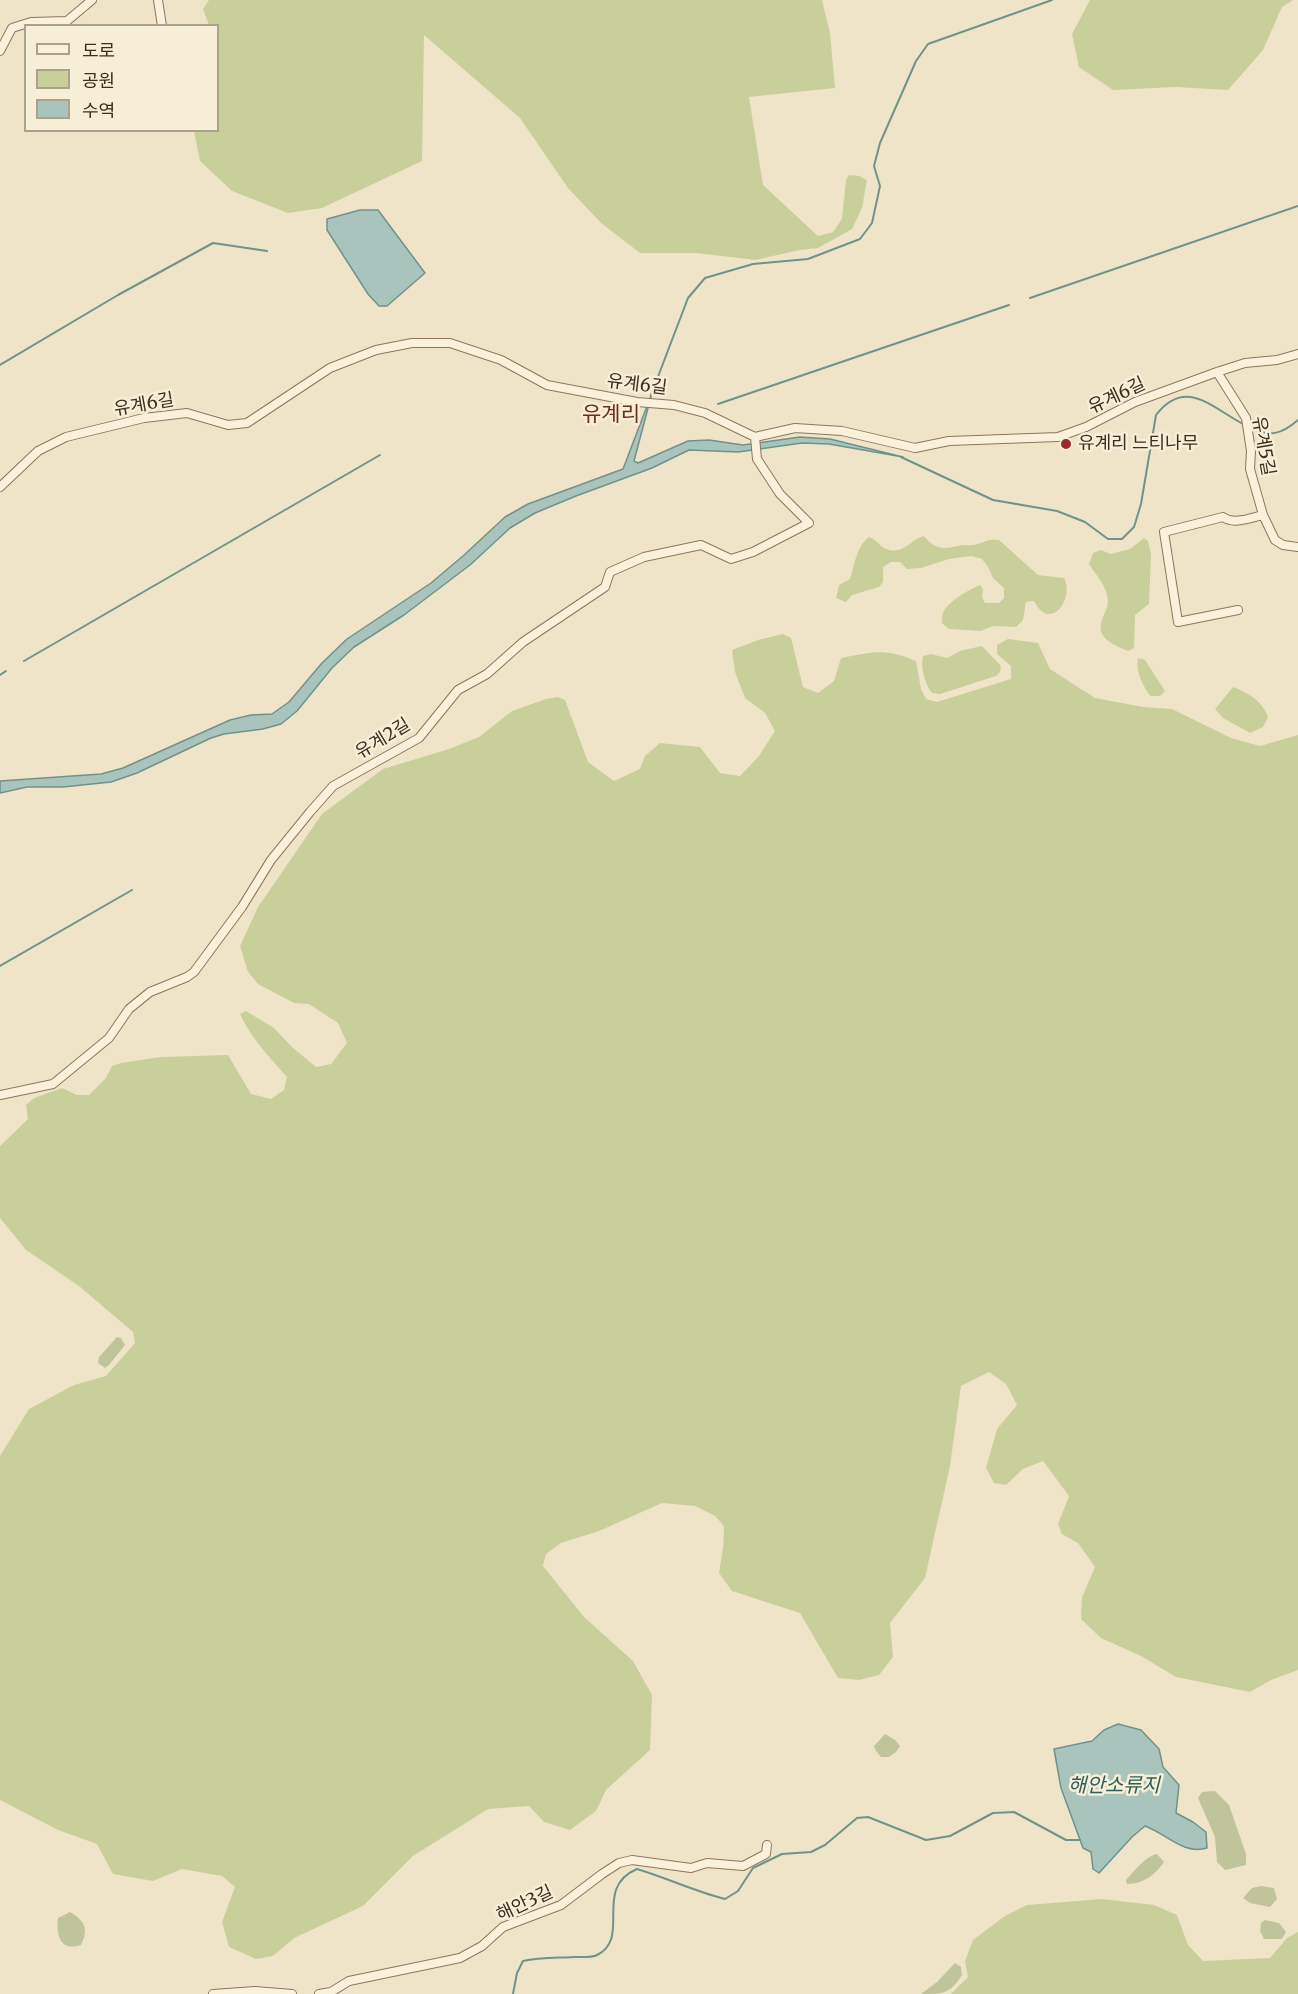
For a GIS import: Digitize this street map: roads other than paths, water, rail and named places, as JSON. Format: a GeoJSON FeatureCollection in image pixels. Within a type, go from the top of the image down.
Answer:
{"type":"FeatureCollection","features":[{"type":"Feature","properties":{"kind":"street"},"geometry":{"type":"LineString","coordinates":[[25,24],[67,21],[92,0]]}},
{"type":"Feature","properties":{"kind":"street"},"geometry":{"type":"LineString","coordinates":[[158,0],[162,24]]}},
{"type":"Feature","properties":{"kind":"street"},"geometry":{"type":"LineString","coordinates":[[0,51],[12,28],[24,24]]}},
{"type":"Feature","properties":{"kind":"street","name":"유계6길"},"geometry":{"type":"LineString","coordinates":[[0,487],[38,451],[66,437],[144,418],[187,413],[228,424],[247,423],[330,368],[376,350],[412,343],[450,343],[501,360],[547,385],[637,402],[674,405],[705,413],[755,437],[795,428],[842,432],[915,448],[949,441],[1058,437],[1086,427],[1135,402],[1217,372],[1245,363],[1277,360],[1298,354]]}},
{"type":"Feature","properties":{"kind":"street","name":"유계5길"},"geometry":{"type":"LineString","coordinates":[[1217,372],[1246,418],[1250,443],[1250,470],[1263,515],[1275,540],[1283,545],[1298,547]]}},
{"type":"Feature","properties":{"kind":"street","name":"유계2길"},"geometry":{"type":"LineString","coordinates":[[0,1095],[53,1084],[109,1038],[129,1009],[150,992],[194,972],[242,907],[271,860],[333,786],[419,738],[458,690],[487,674],[523,642],[605,587],[610,572],[644,557],[701,545],[731,559],[753,552],[809,523],[780,494],[757,459],[755,437]]}},
{"type":"Feature","properties":{"kind":"street"},"geometry":{"type":"LineString","coordinates":[[1238,610],[1178,622],[1164,532],[1222,517],[1229,521],[1239,521],[1263,515]]}},
{"type":"Feature","properties":{"kind":"street","name":"해안3길"},"geometry":{"type":"LineString","coordinates":[[320,1994],[330,1992],[350,1981],[459,1958],[482,1946],[503,1927],[561,1905],[619,1863],[632,1860],[691,1868],[706,1863],[743,1866],[766,1854],[767,1845]]}},
{"type":"Feature","properties":{"kind":"street"},"geometry":{"type":"LineString","coordinates":[[213,1994],[255,1991],[292,1994]]}},
{"type":"Feature","properties":{"kind":"water"},"geometry":{"type":"Polygon","coordinates":[[[360,210],[378,210],[425,273],[387,306],[379,306],[368,294],[327,230],[327,219],[360,210]]]}},
{"type":"Feature","properties":{"kind":"water"},"geometry":{"type":"Polygon","coordinates":[[[652,393],[634,461],[638,463],[688,441],[709,440],[743,445],[800,437],[830,439],[903,457],[829,444],[802,443],[738,452],[689,450],[652,468],[535,513],[510,528],[470,565],[404,615],[354,647],[332,668],[297,711],[281,724],[211,738],[137,773],[111,782],[63,787],[27,787],[0,793],[0,781],[101,774],[123,768],[230,720],[251,715],[272,714],[289,702],[322,663],[347,639],[431,583],[505,517],[528,504],[623,469],[652,393]]]}},
{"type":"Feature","properties":{"kind":"water","name":"해안소류지"},"geometry":{"type":"Polygon","coordinates":[[[1118,1724],[1141,1730],[1159,1749],[1163,1767],[1179,1785],[1176,1813],[1206,1832],[1207,1848],[1190,1849],[1145,1826],[1099,1873],[1093,1869],[1091,1852],[1083,1848],[1061,1788],[1054,1749],[1092,1741],[1104,1730],[1118,1724]]]}},
{"type":"Feature","properties":{"kind":"waterway"},"geometry":{"type":"LineString","coordinates":[[651,395],[688,298],[705,278],[753,264],[808,259],[860,239],[872,223],[880,186],[874,166],[880,143],[916,61],[928,44],[1052,0]]}},
{"type":"Feature","properties":{"kind":"waterway"},"geometry":{"type":"LineString","coordinates":[[1030,298],[1298,206]]}},
{"type":"Feature","properties":{"kind":"waterway"},"geometry":{"type":"LineString","coordinates":[[0,365],[118,295],[213,243],[267,251]]}},
{"type":"Feature","properties":{"kind":"waterway"},"geometry":{"type":"LineString","coordinates":[[718,404],[1009,305]]}},
{"type":"Feature","properties":{"kind":"waterway"},"geometry":{"type":"LineString","coordinates":[[901,457],[993,500],[1057,511],[1085,522],[1108,539],[1122,539],[1134,527],[1141,504],[1156,415],[1167,404],[1178,398],[1200,399],[1245,425]]}},
{"type":"Feature","properties":{"kind":"waterway"},"geometry":{"type":"LineString","coordinates":[[1250,427],[1275,433],[1286,429],[1298,420]]}},
{"type":"Feature","properties":{"kind":"waterway"},"geometry":{"type":"LineString","coordinates":[[24,661],[380,455]]}},
{"type":"Feature","properties":{"kind":"waterway"},"geometry":{"type":"LineString","coordinates":[[0,675],[6,671]]}},
{"type":"Feature","properties":{"kind":"waterway"},"geometry":{"type":"LineString","coordinates":[[0,966],[132,890]]}},
{"type":"Feature","properties":{"kind":"waterway"},"geometry":{"type":"LineString","coordinates":[[513,1994],[517,1973],[523,1961],[542,1958],[592,1957],[607,1947],[612,1937],[617,1888],[624,1877],[637,1869],[725,1899],[738,1891],[753,1868],[782,1854],[811,1852],[825,1845],[857,1818],[868,1817],[926,1840],[950,1836],[993,1813],[1014,1812],[1066,1840],[1080,1840]]}},
{"type":"Feature","properties":{"kind":"place","name":"유계리 느티나무"},"geometry":{"type":"Point","coordinates":[1066,444]}},
{"type":"Feature","properties":{"kind":"district","name":"유계리"},"geometry":{"type":"Point","coordinates":[611,415]}}]}
